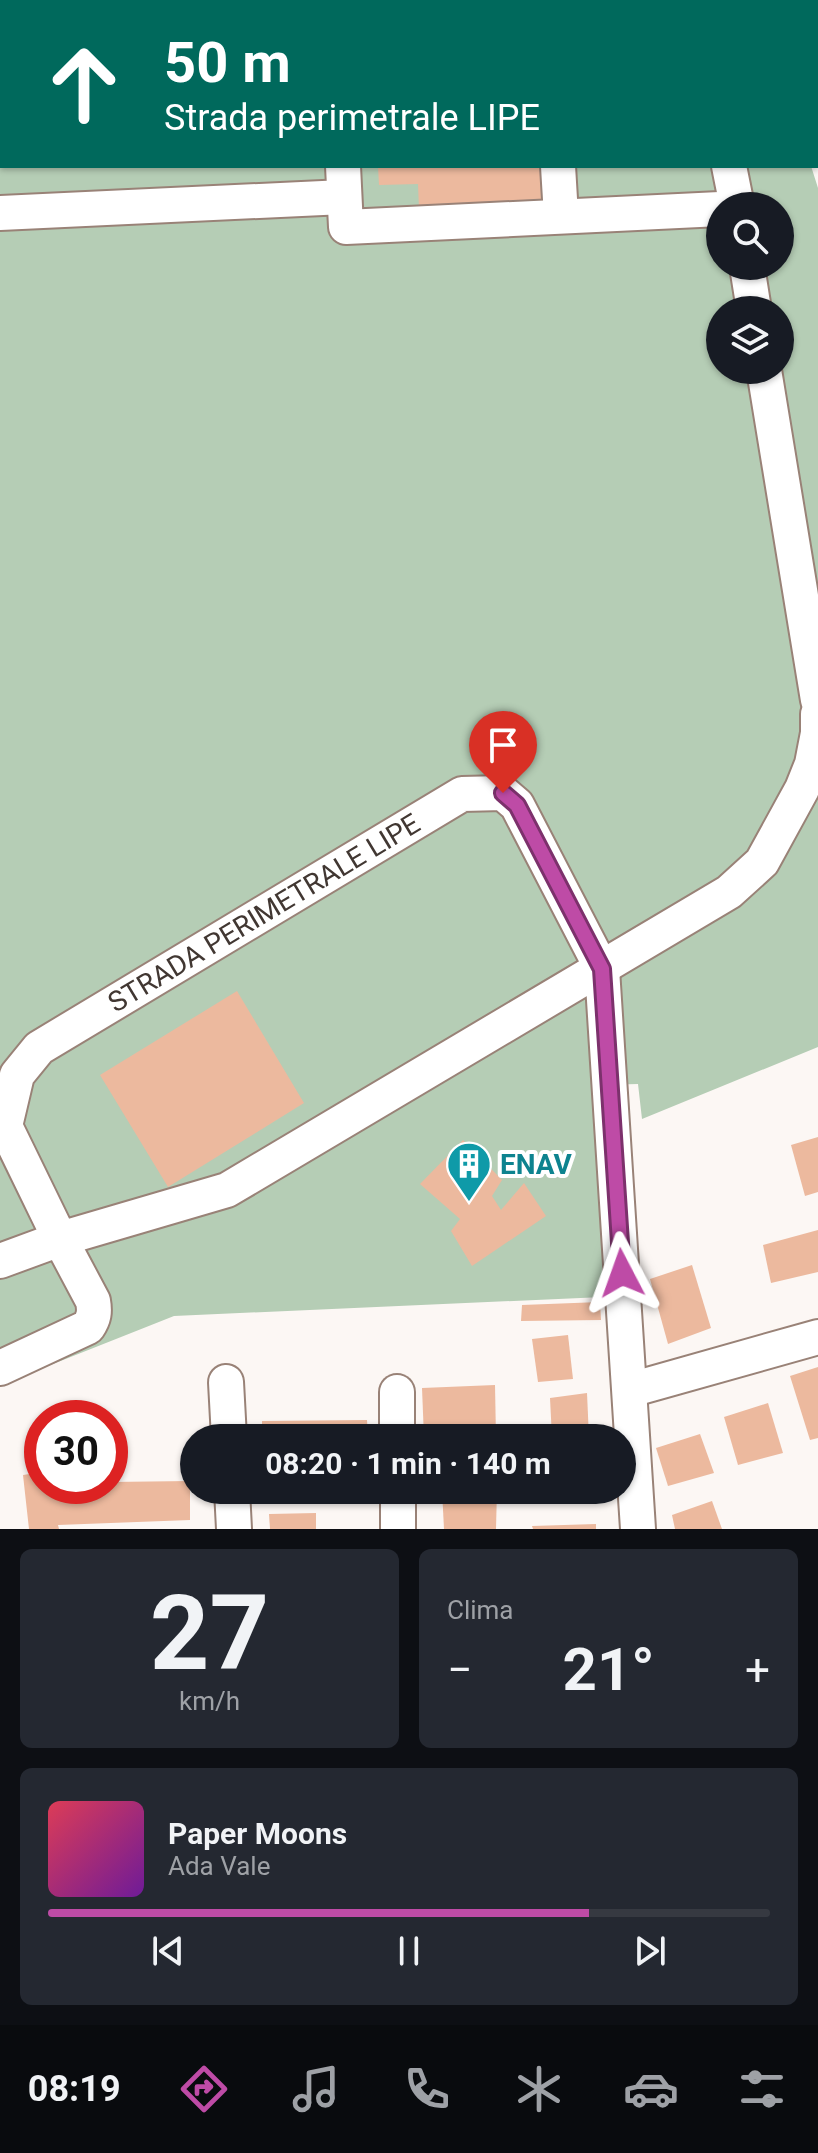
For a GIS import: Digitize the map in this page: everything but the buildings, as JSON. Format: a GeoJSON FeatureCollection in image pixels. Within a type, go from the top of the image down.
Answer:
{"type":"FeatureCollection","features":[{"type":"Feature","properties":{"kind":"street"},"geometry":{"type":"LineString","coordinates":[[558,168],[561,216]]}},
{"type":"Feature","properties":{"kind":"street"},"geometry":{"type":"LineString","coordinates":[[729,168],[734,192]]}},
{"type":"Feature","properties":{"kind":"street"},"geometry":{"type":"LineString","coordinates":[[0,213],[344,182],[346,227],[706,210]]}},
{"type":"Feature","properties":{"kind":"street"},"geometry":{"type":"LineString","coordinates":[[766,384],[818,700]]}},
{"type":"Feature","properties":{"kind":"street"},"geometry":{"type":"LineString","coordinates":[[0,1261],[60,1239],[227,1190],[729,892],[762,862],[788,816],[812,764],[818,714]]}},
{"type":"Feature","properties":{"kind":"street","name":"STRADA PERIMETRALE LIPE"},"geometry":{"type":"LineString","coordinates":[[0,1368],[88,1327],[95,1311],[93,1301],[5,1126],[17,1075],[39,1048],[462,794],[503,793],[517,805],[602,969],[638,1529]]}},
{"type":"Feature","properties":{"kind":"street"},"geometry":{"type":"LineString","coordinates":[[630,1390],[818,1337]]}},
{"type":"Feature","properties":{"kind":"street"},"geometry":{"type":"LineString","coordinates":[[226,1382],[228,1424]]}},
{"type":"Feature","properties":{"kind":"street"},"geometry":{"type":"LineString","coordinates":[[397,1392],[397,1424]]}},
{"type":"Feature","properties":{"kind":"street"},"geometry":{"type":"LineString","coordinates":[[233,1504],[234,1529]]}},
{"type":"Feature","properties":{"kind":"street"},"geometry":{"type":"LineString","coordinates":[[398,1504],[398,1529]]}},
{"type":"Feature","properties":{"kind":"green space"},"geometry":{"type":"Polygon","coordinates":[[[0,168],[812,168],[818,188],[818,1047],[642,1119],[638,1084],[600,1085],[603,1297],[174,1316],[0,1385],[0,168]]]}},
{"type":"Feature","properties":{"kind":"place","name":"ENAV"},"geometry":{"type":"Point","coordinates":[469,1203]}},
{"type":"Feature","properties":{"kind":"route"},"geometry":{"type":"LineString","coordinates":[[503,793],[517,805],[602,969],[622,1273]]}}]}
